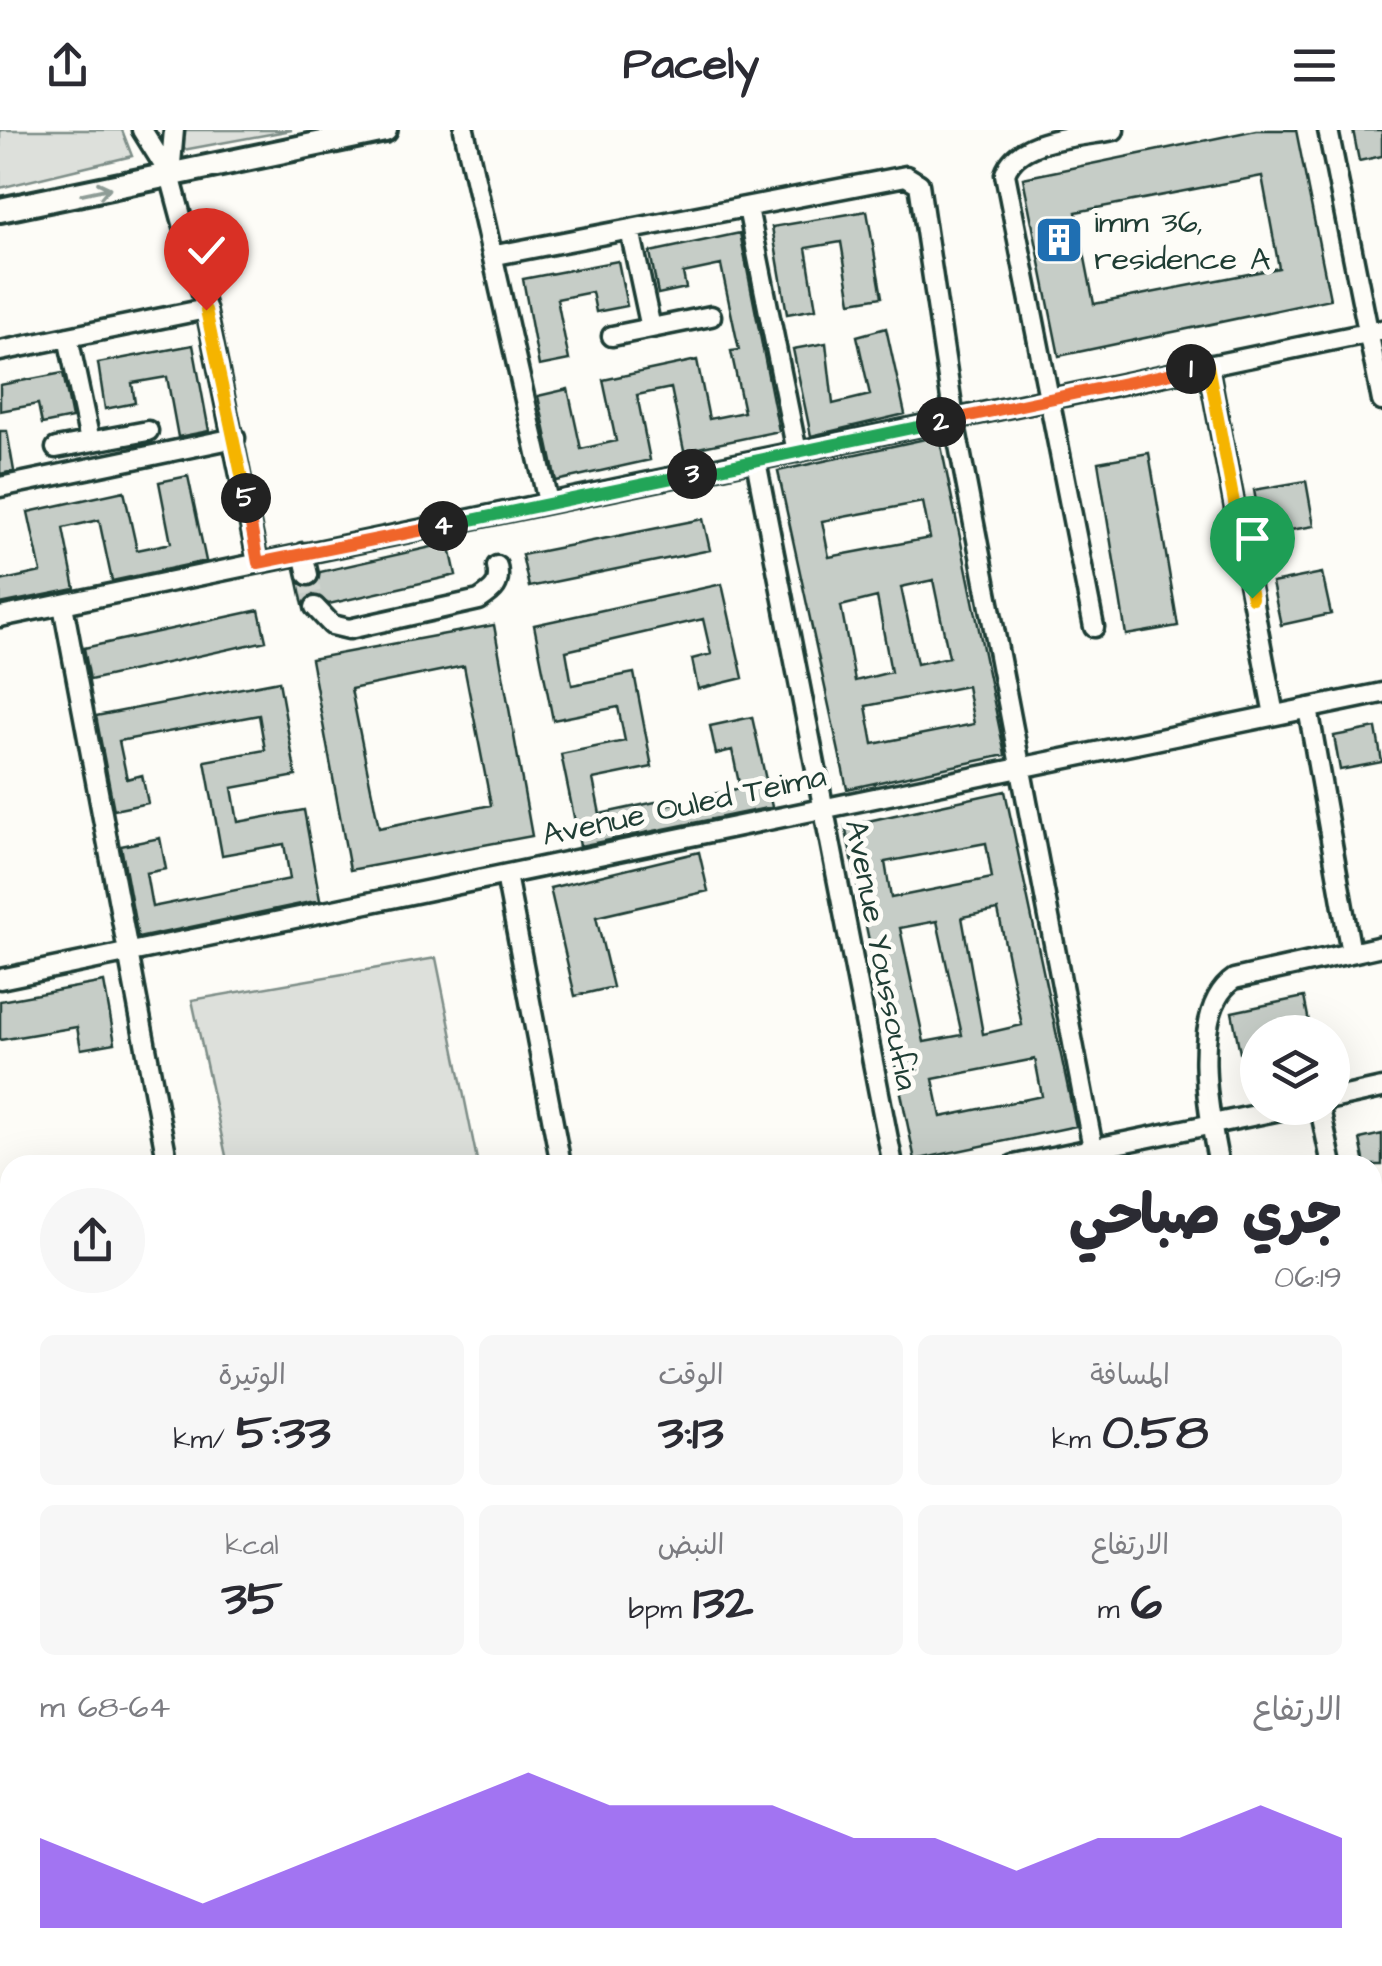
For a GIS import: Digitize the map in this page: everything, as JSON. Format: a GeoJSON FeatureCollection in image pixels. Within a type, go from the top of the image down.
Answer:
{"type":"FeatureCollection","features":[{"type":"Feature","properties":{"kind":"main road"},"geometry":{"type":"LineString","coordinates":[[0,210],[386,130]]}},
{"type":"Feature","properties":{"kind":"street"},"geometry":{"type":"LineString","coordinates":[[142,130],[170,176],[206,310],[258,563]]}},
{"type":"Feature","properties":{"kind":"street"},"geometry":{"type":"LineString","coordinates":[[170,176],[174,130]]}},
{"type":"Feature","properties":{"kind":"street"},"geometry":{"type":"LineString","coordinates":[[464,130],[496,255],[548,502]]}},
{"type":"Feature","properties":{"kind":"street"},"geometry":{"type":"LineString","coordinates":[[1094,627],[1004,174],[1010,161],[1025,149],[1114,130]]}},
{"type":"Feature","properties":{"kind":"street"},"geometry":{"type":"LineString","coordinates":[[1328,130],[1375,331],[1382,401]]}},
{"type":"Feature","properties":{"kind":"street"},"geometry":{"type":"LineString","coordinates":[[496,255],[906,176],[914,179],[923,194],[954,419],[1092,1148]]}},
{"type":"Feature","properties":{"kind":"street"},"geometry":{"type":"LineString","coordinates":[[748,208],[797,452]]}},
{"type":"Feature","properties":{"kind":"street"},"geometry":{"type":"LineString","coordinates":[[630,230],[651,328]]}},
{"type":"Feature","properties":{"kind":"street"},"geometry":{"type":"LineString","coordinates":[[0,351],[206,310]]}},
{"type":"Feature","properties":{"kind":"street"},"geometry":{"type":"LineString","coordinates":[[612,336],[711,316]]}},
{"type":"Feature","properties":{"kind":"street"},"geometry":{"type":"LineString","coordinates":[[0,617],[1375,331]]}},
{"type":"Feature","properties":{"kind":"street"},"geometry":{"type":"LineString","coordinates":[[68,337],[90,442]]}},
{"type":"Feature","properties":{"kind":"street"},"geometry":{"type":"LineString","coordinates":[[1208,365],[1274,715]]}},
{"type":"Feature","properties":{"kind":"street"},"geometry":{"type":"LineString","coordinates":[[56,448],[148,431]]}},
{"type":"Feature","properties":{"kind":"street"},"geometry":{"type":"LineString","coordinates":[[0,487],[234,438]]}},
{"type":"Feature","properties":{"kind":"street","name":"Avenue Youssoufia"},"geometry":{"type":"LineString","coordinates":[[756,461],[820,806],[891,1155]]}},
{"type":"Feature","properties":{"kind":"street"},"geometry":{"type":"LineString","coordinates":[[303,553],[308,575]]}},
{"type":"Feature","properties":{"kind":"street"},"geometry":{"type":"LineString","coordinates":[[316,607],[332,625],[348,629],[479,600],[495,589],[500,579],[497,566]]}},
{"type":"Feature","properties":{"kind":"street"},"geometry":{"type":"LineString","coordinates":[[63,605],[166,1155]]}},
{"type":"Feature","properties":{"kind":"street","name":"Avenue Ouled Teima"},"geometry":{"type":"LineString","coordinates":[[0,979],[820,806],[1382,694]]}},
{"type":"Feature","properties":{"kind":"street"},"geometry":{"type":"LineString","coordinates":[[1308,708],[1351,952]]}},
{"type":"Feature","properties":{"kind":"street"},"geometry":{"type":"LineString","coordinates":[[506,875],[559,1155]]}},
{"type":"Feature","properties":{"kind":"street"},"geometry":{"type":"LineString","coordinates":[[1217,1155],[1210,1124],[1206,1023],[1220,989],[1234,979],[1382,946]]}},
{"type":"Feature","properties":{"kind":"street"},"geometry":{"type":"LineString","coordinates":[[1350,1095],[1382,1088]]}},
{"type":"Feature","properties":{"kind":"street"},"geometry":{"type":"LineString","coordinates":[[1060,1155],[1240,1118]]}},
{"type":"Feature","properties":{"kind":"street"},"geometry":{"type":"LineString","coordinates":[[1324,1125],[1330,1155]]}},
{"type":"Feature","properties":{"kind":"shaded area"},"geometry":{"type":"Polygon","coordinates":[[[0,130],[122,130],[132,156],[0,188],[0,130]]]}},
{"type":"Feature","properties":{"kind":"shaded area"},"geometry":{"type":"Polygon","coordinates":[[[181,130],[292,130],[183,150],[181,130]]]}},
{"type":"Feature","properties":{"kind":"shaded area"},"geometry":{"type":"Polygon","coordinates":[[[436,958],[476,1155],[226,1155],[192,1000],[436,958]]]}},
{"type":"Feature","properties":{"kind":"building","name":"imm 36, residence A"},"geometry":{"type":"Polygon","coordinates":[[[1256,130],[1296,130],[1330,299],[1059,356],[1023,178],[1256,130]],[[1262,176],[1076,212],[1094,304],[1279,268],[1262,176]]]}},
{"type":"Feature","properties":{"kind":"building"},"geometry":{"type":"Polygon","coordinates":[[[1353,130],[1382,130],[1382,156],[1359,161],[1353,130]]]}},
{"type":"Feature","properties":{"kind":"building"},"geometry":{"type":"Polygon","coordinates":[[[867,211],[882,297],[851,302],[841,242],[806,248],[816,309],[787,314],[772,227],[867,211]]]}},
{"type":"Feature","properties":{"kind":"building"},"geometry":{"type":"Polygon","coordinates":[[[740,233],[779,431],[684,451],[671,388],[637,395],[650,460],[556,481],[538,396],[568,389],[581,449],[616,441],[603,380],[697,360],[709,419],[744,412],[731,351],[739,350],[721,265],[683,273],[686,288],[658,294],[650,252],[740,233]]]}},
{"type":"Feature","properties":{"kind":"building"},"geometry":{"type":"Polygon","coordinates":[[[618,261],[627,306],[596,312],[592,292],[557,299],[569,360],[539,366],[523,279],[618,261]]]}},
{"type":"Feature","properties":{"kind":"building"},"geometry":{"type":"Polygon","coordinates":[[[886,328],[905,414],[811,436],[793,349],[826,343],[833,404],[870,395],[857,336],[886,328]]]}},
{"type":"Feature","properties":{"kind":"building"},"geometry":{"type":"Polygon","coordinates":[[[193,345],[209,431],[178,437],[167,377],[132,383],[135,403],[105,409],[98,363],[193,345]]]}},
{"type":"Feature","properties":{"kind":"building"},"geometry":{"type":"Polygon","coordinates":[[[63,373],[72,418],[42,424],[38,404],[0,411],[0,385],[63,373]]]}},
{"type":"Feature","properties":{"kind":"building"},"geometry":{"type":"Polygon","coordinates":[[[0,431],[7,431],[14,471],[0,474],[0,431]]]}},
{"type":"Feature","properties":{"kind":"building"},"geometry":{"type":"Polygon","coordinates":[[[939,436],[1005,755],[847,789],[778,471],[939,436]],[[923,502],[822,521],[829,557],[930,538],[923,502]],[[933,580],[901,587],[917,664],[949,657],[933,580]],[[877,597],[841,606],[855,681],[891,672],[877,597]],[[967,686],[866,706],[873,744],[974,724],[967,686]]]}},
{"type":"Feature","properties":{"kind":"building"},"geometry":{"type":"Polygon","coordinates":[[[1149,453],[1178,626],[1126,635],[1098,462],[1149,453]]]}},
{"type":"Feature","properties":{"kind":"building"},"geometry":{"type":"Polygon","coordinates":[[[188,476],[206,561],[112,581],[99,520],[63,528],[75,589],[0,604],[0,581],[41,572],[28,512],[124,491],[137,550],[171,543],[159,482],[188,476]]]}},
{"type":"Feature","properties":{"kind":"building"},"geometry":{"type":"Polygon","coordinates":[[[1306,481],[1314,526],[1262,535],[1254,490],[1306,481]]]}},
{"type":"Feature","properties":{"kind":"building"},"geometry":{"type":"Polygon","coordinates":[[[703,519],[710,550],[529,587],[522,555],[703,519]]]}},
{"type":"Feature","properties":{"kind":"building"},"geometry":{"type":"Polygon","coordinates":[[[449,543],[456,575],[329,604],[313,595],[303,605],[298,582],[312,587],[320,572],[449,543]]]}},
{"type":"Feature","properties":{"kind":"building"},"geometry":{"type":"Polygon","coordinates":[[[1322,573],[1331,614],[1281,625],[1272,583],[1322,573]]]}},
{"type":"Feature","properties":{"kind":"building"},"geometry":{"type":"Polygon","coordinates":[[[722,584],[743,678],[698,689],[692,659],[711,654],[703,619],[566,651],[572,685],[634,673],[652,767],[593,779],[600,814],[660,801],[661,806],[740,788],[732,750],[716,754],[710,726],[752,717],[772,807],[580,846],[561,754],[625,741],[618,707],[553,720],[534,625],[722,584]]]}},
{"type":"Feature","properties":{"kind":"building"},"geometry":{"type":"Polygon","coordinates":[[[259,610],[266,641],[90,680],[84,648],[259,610]]]}},
{"type":"Feature","properties":{"kind":"building"},"geometry":{"type":"Polygon","coordinates":[[[494,625],[532,836],[350,870],[311,659],[494,625]],[[464,666],[351,689],[379,828],[491,805],[464,666]]]}},
{"type":"Feature","properties":{"kind":"building"},"geometry":{"type":"Polygon","coordinates":[[[279,681],[296,776],[232,788],[238,822],[304,810],[320,900],[138,938],[121,846],[160,838],[166,869],[146,873],[152,907],[290,879],[284,844],[222,855],[205,761],[265,750],[259,715],[119,741],[127,779],[142,775],[148,803],[114,810],[96,716],[279,681]]]}},
{"type":"Feature","properties":{"kind":"building"},"geometry":{"type":"Polygon","coordinates":[[[1376,728],[1382,762],[1340,770],[1334,736],[1376,728]]]}},
{"type":"Feature","properties":{"kind":"building"},"geometry":{"type":"Polygon","coordinates":[[[1005,791],[1076,1126],[939,1155],[914,1155],[845,826],[1005,791]],[[986,843],[885,862],[891,898],[992,878],[986,843]],[[998,910],[962,917],[983,1034],[1022,1025],[998,910]],[[937,921],[900,928],[924,1042],[962,1035],[937,921]],[[1035,1059],[933,1079],[941,1117],[1042,1096],[1035,1059]]]}},
{"type":"Feature","properties":{"kind":"building"},"geometry":{"type":"Polygon","coordinates":[[[699,852],[708,891],[596,917],[613,987],[575,996],[550,888],[699,852]]]}},
{"type":"Feature","properties":{"kind":"building"},"geometry":{"type":"Polygon","coordinates":[[[104,982],[115,1043],[81,1049],[77,1027],[0,1040],[0,1001],[104,982]]]}},
{"type":"Feature","properties":{"kind":"building"},"geometry":{"type":"Polygon","coordinates":[[[1304,997],[1308,1015],[1240,1015],[1240,1053],[1232,1012],[1304,997]]]}},
{"type":"Feature","properties":{"kind":"building"},"geometry":{"type":"Polygon","coordinates":[[[1382,1134],[1382,1155],[1363,1155],[1360,1139],[1382,1134]]]}},
{"type":"Feature","properties":{"kind":"tunnel"},"geometry":{"type":"LineString","coordinates":[[308,575],[315,607]]}},
{"type":"Feature","properties":{"kind":"place","name":"imm 36, residence A"},"geometry":{"type":"Point","coordinates":[1059,240]}},
{"type":"Feature","properties":{"kind":"route"},"geometry":{"type":"LineString","coordinates":[[206,310],[258,563],[1208,365],[1252,598]]}}]}
